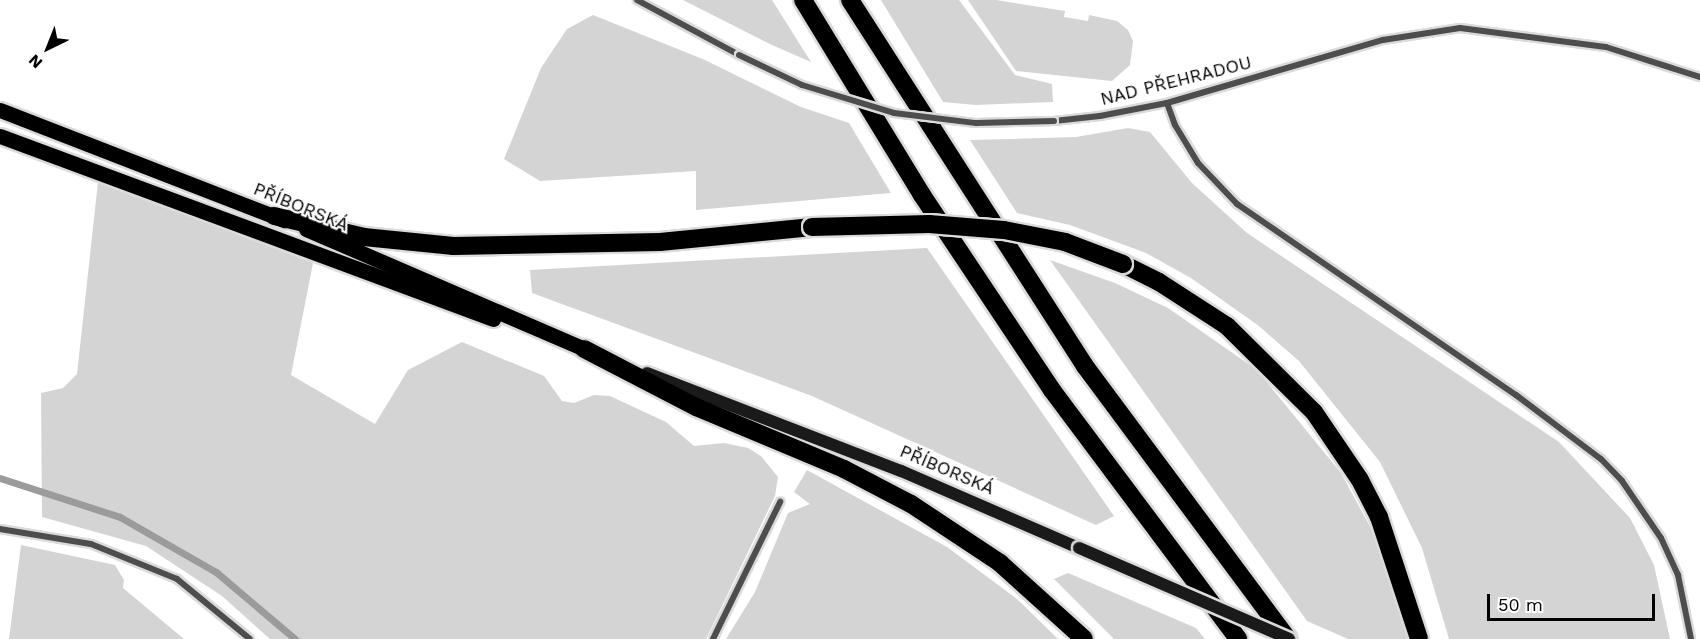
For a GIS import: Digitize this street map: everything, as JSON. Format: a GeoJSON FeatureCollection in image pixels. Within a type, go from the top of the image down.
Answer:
{"type":"FeatureCollection","features":[{"type":"Feature","properties":{"kind":"highway"},"geometry":{"type":"LineString","coordinates":[[802,0],[922,195],[1052,390],[1238,639]]}},
{"type":"Feature","properties":{"kind":"highway"},"geometry":{"type":"LineString","coordinates":[[850,0],[1084,366],[1289,639]]}},
{"type":"Feature","properties":{"kind":"highway"},"geometry":{"type":"LineString","coordinates":[[274,216],[364,237],[454,246],[660,242],[812,227],[929,224],[994,228],[1065,242],[1123,264],[1177,292],[1227,326],[1280,374],[1314,412],[1360,480],[1379,517],[1419,639]]}},
{"type":"Feature","properties":{"kind":"highway"},"geometry":{"type":"LineString","coordinates":[[584,350],[696,407],[844,469],[911,504],[1000,562],[1084,639]]}},
{"type":"Feature","properties":{"kind":"main road","name":"PŘÍBORSKÁ"},"geometry":{"type":"LineString","coordinates":[[0,110],[274,216],[584,350]]}},
{"type":"Feature","properties":{"kind":"main road","name":"PŘÍBORSKÁ"},"geometry":{"type":"LineString","coordinates":[[0,136],[416,292],[584,350],[901,471],[1289,639]]}},
{"type":"Feature","properties":{"kind":"street","name":"NAD PŘEHRADOU"},"geometry":{"type":"LineString","coordinates":[[637,0],[739,55],[810,88],[894,113],[976,123],[1100,117],[1167,103],[1383,40],[1460,28],[1606,47],[1700,77]]}},
{"type":"Feature","properties":{"kind":"street"},"geometry":{"type":"LineString","coordinates":[[1167,103],[1175,125],[1198,163],[1237,204],[1516,395],[1601,459],[1622,482],[1661,538],[1678,575],[1691,639]]}},
{"type":"Feature","properties":{"kind":"street"},"geometry":{"type":"LineString","coordinates":[[713,639],[780,502]]}},
{"type":"Feature","properties":{"kind":"street"},"geometry":{"type":"LineString","coordinates":[[0,529],[91,544],[177,579],[250,639]]}},
{"type":"Feature","properties":{"kind":"shaded area"},"geometry":{"type":"Polygon","coordinates":[[[683,0],[772,0],[811,62],[772,45],[683,0]]]}},
{"type":"Feature","properties":{"kind":"shaded area"},"geometry":{"type":"Polygon","coordinates":[[[881,0],[959,0],[1015,75],[1052,84],[1053,102],[976,105],[943,102],[881,0]]]}},
{"type":"Feature","properties":{"kind":"shaded area"},"geometry":{"type":"Polygon","coordinates":[[[968,0],[996,0],[1065,11],[1064,17],[1088,21],[1089,15],[1117,21],[1128,30],[1133,41],[1130,65],[1112,81],[1016,71],[968,0]]]}},
{"type":"Feature","properties":{"kind":"shaded area"},"geometry":{"type":"Polygon","coordinates":[[[593,15],[705,60],[801,107],[849,123],[891,193],[696,210],[696,171],[540,181],[504,159],[541,68],[567,29],[593,15]]]}},
{"type":"Feature","properties":{"kind":"shaded area"},"geometry":{"type":"Polygon","coordinates":[[[1128,128],[1150,132],[1192,183],[1247,233],[1559,442],[1630,518],[1654,565],[1670,639],[1449,639],[1422,548],[1380,462],[1299,361],[1259,326],[1191,278],[1146,253],[1070,225],[1017,213],[970,140],[1076,137],[1128,128]]]}},
{"type":"Feature","properties":{"kind":"shaded area"},"geometry":{"type":"Polygon","coordinates":[[[98,182],[313,263],[291,375],[375,424],[408,370],[462,342],[544,376],[562,401],[574,403],[594,395],[610,396],[666,422],[694,446],[724,443],[748,448],[761,456],[778,477],[775,496],[706,639],[270,639],[222,596],[146,546],[42,517],[41,393],[63,388],[77,374],[98,182]]]}},
{"type":"Feature","properties":{"kind":"shaded area"},"geometry":{"type":"Polygon","coordinates":[[[927,248],[1114,516],[1096,525],[812,396],[532,293],[530,270],[927,248]]]}},
{"type":"Feature","properties":{"kind":"shaded area"},"geometry":{"type":"Polygon","coordinates":[[[1050,260],[1115,283],[1168,308],[1257,370],[1341,473],[1386,556],[1412,639],[1348,639],[1307,621],[1050,260]]]}},
{"type":"Feature","properties":{"kind":"shaded area"},"geometry":{"type":"Polygon","coordinates":[[[807,470],[947,547],[1017,599],[1058,639],[726,639],[755,592],[788,513],[810,504],[794,492],[807,470]]]}},
{"type":"Feature","properties":{"kind":"shaded area"},"geometry":{"type":"Polygon","coordinates":[[[21,545],[115,565],[124,580],[123,588],[184,639],[9,639],[21,545]]]}},
{"type":"Feature","properties":{"kind":"shaded area"},"geometry":{"type":"Polygon","coordinates":[[[1068,573],[1196,628],[1205,639],[1114,639],[1054,579],[1068,573]]]}},
{"type":"Feature","properties":{"kind":"waterway"},"geometry":{"type":"LineString","coordinates":[[0,478],[120,517],[216,572],[295,639]]}}]}
